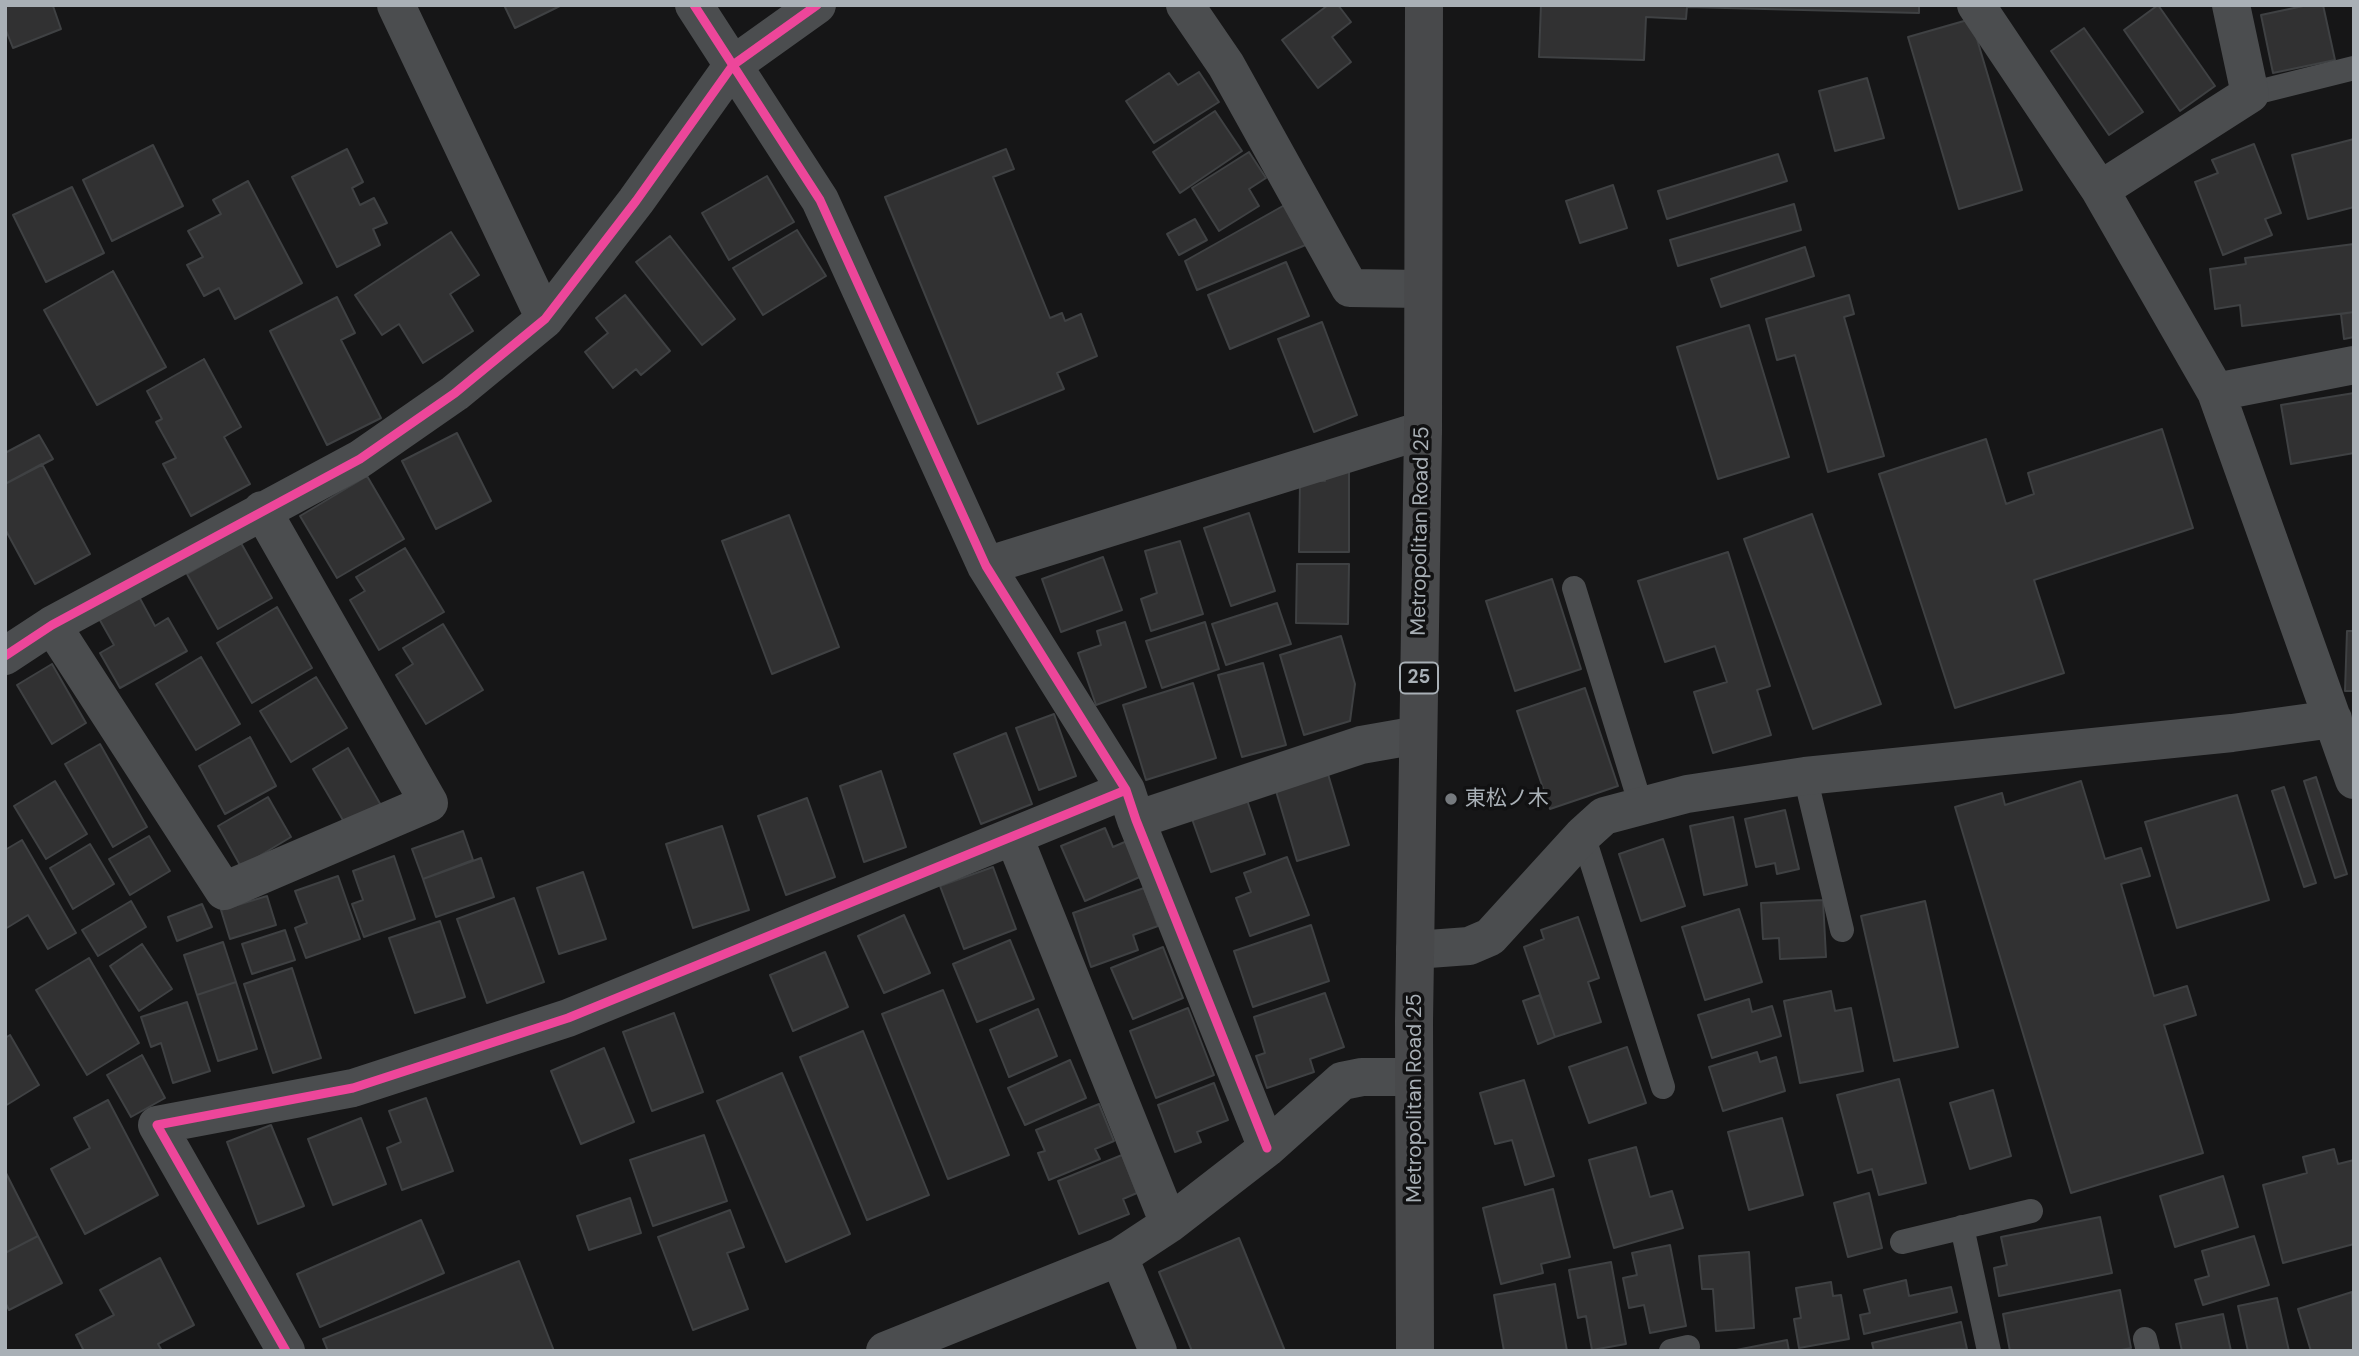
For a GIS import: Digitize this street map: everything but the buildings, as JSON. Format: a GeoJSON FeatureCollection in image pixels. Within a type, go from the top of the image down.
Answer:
{"type":"FeatureCollection","features":[{"type":"Feature","properties":{"kind":"main road","name":"Metropolitan Road 25"},"geometry":{"type":"LineString","coordinates":[[1415,1351],[1414,1077],[1423,430],[1424,5]]}},
{"type":"Feature","properties":{"kind":"street"},"geometry":{"type":"LineString","coordinates":[[397,5],[545,318]]}},
{"type":"Feature","properties":{"kind":"street"},"geometry":{"type":"LineString","coordinates":[[694,5],[820,200],[986,566],[1131,805],[1267,1147]]}},
{"type":"Feature","properties":{"kind":"street"},"geometry":{"type":"LineString","coordinates":[[5,656],[52,625],[360,459],[455,393],[545,318],[636,201],[733,65],[817,5]]}},
{"type":"Feature","properties":{"kind":"street"},"geometry":{"type":"LineString","coordinates":[[1185,5],[1226,65],[1350,288],[1423,289]]}},
{"type":"Feature","properties":{"kind":"street"},"geometry":{"type":"LineString","coordinates":[[1976,5],[2100,190],[2216,391],[2354,780]]}},
{"type":"Feature","properties":{"kind":"street"},"geometry":{"type":"LineString","coordinates":[[2100,190],[2250,94],[2231,5]]}},
{"type":"Feature","properties":{"kind":"street"},"geometry":{"type":"LineString","coordinates":[[2216,391],[2354,365]]}},
{"type":"Feature","properties":{"kind":"street"},"geometry":{"type":"LineString","coordinates":[[986,566],[1423,430]]}},
{"type":"Feature","properties":{"kind":"street"},"geometry":{"type":"LineString","coordinates":[[52,625],[224,891],[429,803],[262,510]]}},
{"type":"Feature","properties":{"kind":"street"},"geometry":{"type":"LineString","coordinates":[[1415,950],[1469,946],[1490,937],[1583,835],[1604,816],[1687,794],[1805,776],[2232,733],[2333,719]]}},
{"type":"Feature","properties":{"kind":"street"},"geometry":{"type":"LineString","coordinates":[[286,1351],[157,1125],[353,1088],[568,1018],[1014,837],[1361,745],[1418,735]]}},
{"type":"Feature","properties":{"kind":"street"},"geometry":{"type":"LineString","coordinates":[[1014,837],[1169,1224]]}},
{"type":"Feature","properties":{"kind":"street"},"geometry":{"type":"LineString","coordinates":[[885,1351],[1119,1256],[1169,1224],[1267,1147],[1342,1081],[1362,1077],[1414,1077]]}},
{"type":"Feature","properties":{"kind":"street"},"geometry":{"type":"LineString","coordinates":[[1119,1256],[1157,1351]]}},
{"type":"Feature","properties":{"kind":"lane"},"geometry":{"type":"LineString","coordinates":[[2250,94],[2354,68]]}},
{"type":"Feature","properties":{"kind":"lane"},"geometry":{"type":"LineString","coordinates":[[1574,588],[1641,806]]}},
{"type":"Feature","properties":{"kind":"lane"},"geometry":{"type":"LineString","coordinates":[[1805,776],[1842,930]]}},
{"type":"Feature","properties":{"kind":"lane"},"geometry":{"type":"LineString","coordinates":[[1583,835],[1662,1087]]}},
{"type":"Feature","properties":{"kind":"lane"},"geometry":{"type":"LineString","coordinates":[[1902,1242],[2031,1211]]}},
{"type":"Feature","properties":{"kind":"lane"},"geometry":{"type":"LineString","coordinates":[[1962,1227],[1989,1351]]}},
{"type":"Feature","properties":{"kind":"cycle path"},"geometry":{"type":"LineString","coordinates":[[694,5],[820,200],[986,566],[1126,790],[1267,1148]]}},
{"type":"Feature","properties":{"kind":"cycle path"},"geometry":{"type":"LineString","coordinates":[[5,656],[52,625],[360,459],[455,393],[545,319],[636,201],[733,65],[817,5]]}},
{"type":"Feature","properties":{"kind":"cycle path"},"geometry":{"type":"LineString","coordinates":[[286,1351],[157,1125],[353,1088],[568,1018],[1126,790]]}},
{"type":"Feature","properties":{"kind":"place","name":"東松ノ木"},"geometry":{"type":"Point","coordinates":[1451,799]}}]}
